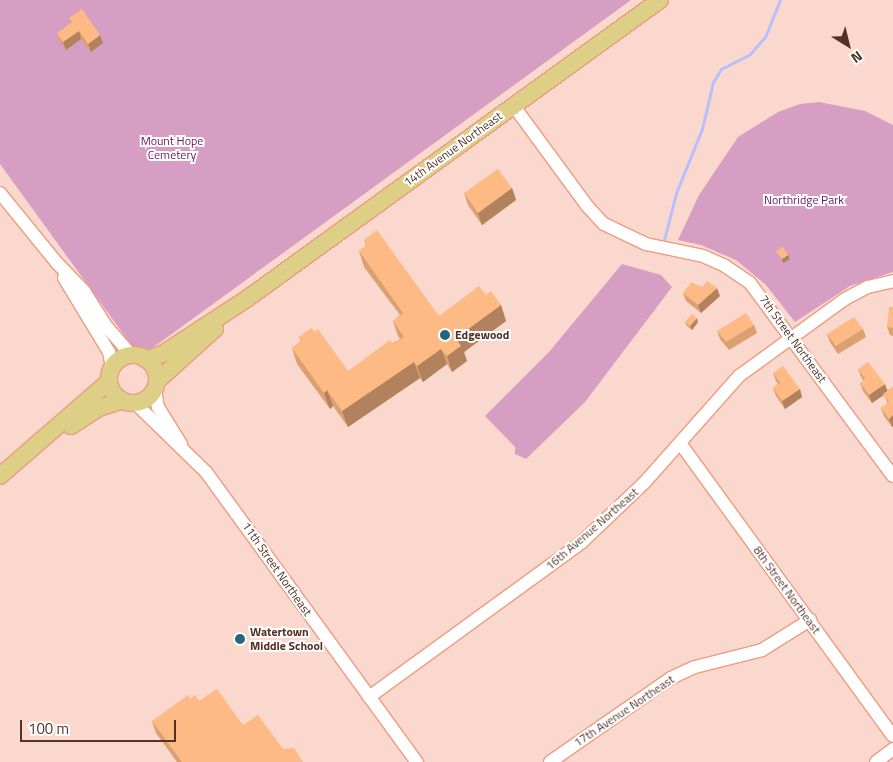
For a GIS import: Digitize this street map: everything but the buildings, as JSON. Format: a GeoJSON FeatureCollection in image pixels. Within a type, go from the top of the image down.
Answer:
{"type":"FeatureCollection","features":[{"type":"Feature","properties":{"kind":"main road","name":"14th Avenue Northeast"},"geometry":{"type":"LineString","coordinates":[[139,358],[164,353],[248,298],[660,0]]}},
{"type":"Feature","properties":{"kind":"main road","name":"14th Avenue Northeast"},"geometry":{"type":"LineString","coordinates":[[156,385],[248,298]]}},
{"type":"Feature","properties":{"kind":"main road"},"geometry":{"type":"LineString","coordinates":[[123,357],[139,358],[156,373],[156,385],[147,399],[99,408],[0,476],[110,375],[123,357]]}},
{"type":"Feature","properties":{"kind":"main road"},"geometry":{"type":"LineString","coordinates":[[110,375],[128,402]]}},
{"type":"Feature","properties":{"kind":"street","name":"7th Street Northeast"},"geometry":{"type":"LineString","coordinates":[[513,105],[588,207],[604,224],[634,240],[689,252],[725,266],[759,292],[893,476]]}},
{"type":"Feature","properties":{"kind":"street"},"geometry":{"type":"LineString","coordinates":[[0,193],[56,262],[84,292],[106,326],[139,358]]}},
{"type":"Feature","properties":{"kind":"street"},"geometry":{"type":"LineString","coordinates":[[56,262],[109,352],[110,375]]}},
{"type":"Feature","properties":{"kind":"street","name":"16th Avenue Northeast"},"geometry":{"type":"LineString","coordinates":[[369,697],[568,552],[625,502],[680,443],[729,385],[792,337],[857,292],[893,281]]}},
{"type":"Feature","properties":{"kind":"street","name":"11th Street Northeast"},"geometry":{"type":"LineString","coordinates":[[156,385],[158,407],[187,452],[228,500],[416,762]]}},
{"type":"Feature","properties":{"kind":"street","name":"11th Street Northeast"},"geometry":{"type":"LineString","coordinates":[[128,402],[165,436],[187,452]]}},
{"type":"Feature","properties":{"kind":"street","name":"8th Street Northeast"},"geometry":{"type":"LineString","coordinates":[[680,443],[893,736]]}},
{"type":"Feature","properties":{"kind":"street","name":"17th Avenue Northeast"},"geometry":{"type":"LineString","coordinates":[[550,762],[671,678],[695,667],[762,650],[810,620]]}},
{"type":"Feature","properties":{"kind":"street"},"geometry":{"type":"LineString","coordinates":[[876,762],[893,749]]}},
{"type":"Feature","properties":{"kind":"green space","name":"Mount Hope Cemetery"},"geometry":{"type":"Polygon","coordinates":[[[0,0],[631,0],[140,357],[0,164],[0,0]]]}},
{"type":"Feature","properties":{"kind":"green space","name":"Northridge Park"},"geometry":{"type":"Polygon","coordinates":[[[819,102],[865,111],[893,125],[893,272],[850,286],[795,322],[766,285],[736,260],[701,245],[678,240],[699,195],[738,137],[778,112],[800,104],[819,102]]]}},
{"type":"Feature","properties":{"kind":"green space"},"geometry":{"type":"Polygon","coordinates":[[[622,264],[661,275],[672,287],[585,402],[526,459],[515,454],[515,447],[485,416],[549,352],[622,264]]]}},
{"type":"Feature","properties":{"kind":"waterway"},"geometry":{"type":"LineString","coordinates":[[663,244],[676,193],[702,129],[713,82],[721,69],[750,54],[765,37],[780,0]]}},
{"type":"Feature","properties":{"kind":"place","name":"Edgewood"},"geometry":{"type":"Point","coordinates":[445,335]}},
{"type":"Feature","properties":{"kind":"place","name":"Watertown Middle School"},"geometry":{"type":"Point","coordinates":[240,639]}}]}
